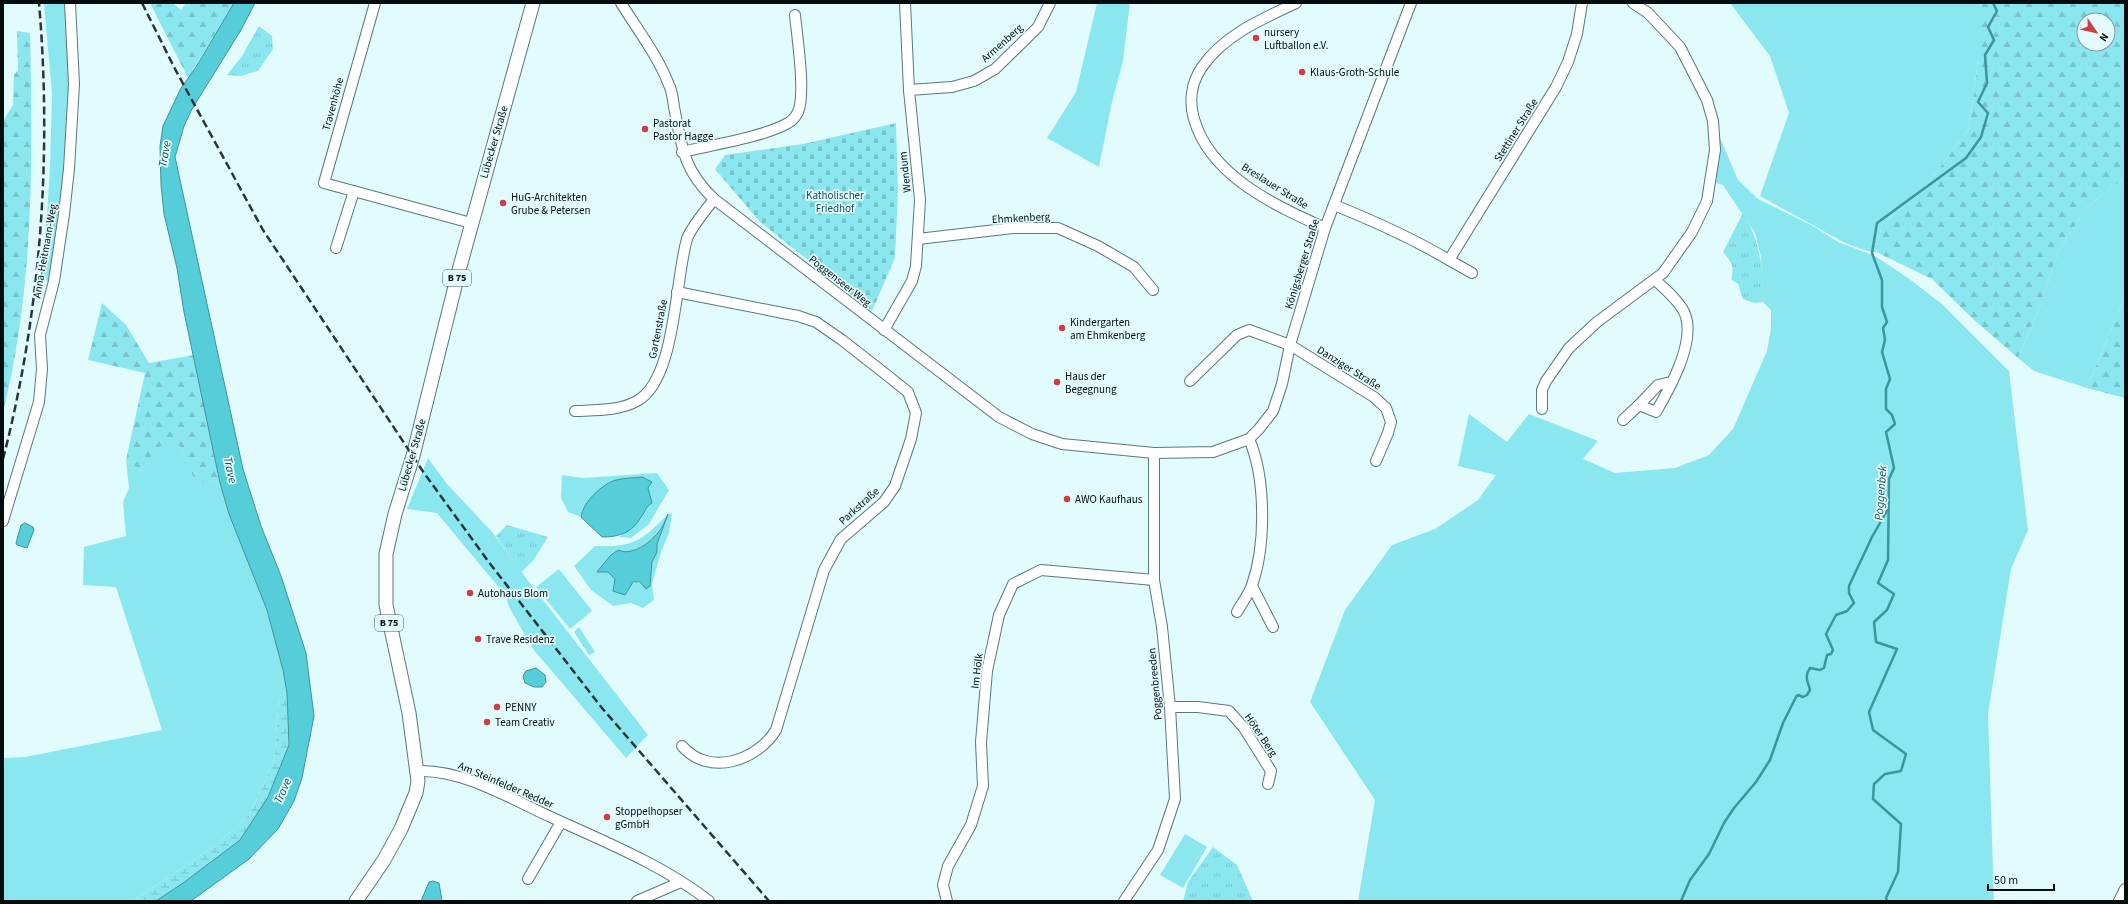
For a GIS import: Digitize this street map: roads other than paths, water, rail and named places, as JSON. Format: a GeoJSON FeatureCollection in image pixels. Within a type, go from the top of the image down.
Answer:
{"type":"FeatureCollection","features":[{"type":"Feature","properties":{"kind":"main road","name":"Lübecker Straße"},"geometry":{"type":"LineString","coordinates":[[356,901],[384,860],[401,829],[416,793],[418,771],[409,713],[386,605],[386,554],[395,514],[413,456],[471,222],[533,3]]}},
{"type":"Feature","properties":{"kind":"street","name":"Anna-Heitmann-Weg"},"geometry":{"type":"LineString","coordinates":[[3,520],[39,402],[42,369],[40,335],[54,281],[64,214],[69,169],[74,84],[70,3]]}},
{"type":"Feature","properties":{"kind":"street","name":"Travenhöhe"},"geometry":{"type":"LineString","coordinates":[[375,3],[324,183],[471,222]]}},
{"type":"Feature","properties":{"kind":"street","name":"Poggenseer Weg"},"geometry":{"type":"LineString","coordinates":[[621,3],[670,86],[682,152],[689,169],[700,186],[714,199],[999,417],[1032,434],[1071,446],[1154,453]]}},
{"type":"Feature","properties":{"kind":"street","name":"Wendum"},"geometry":{"type":"LineString","coordinates":[[884,330],[912,281],[916,266],[918,239],[920,200],[909,90],[905,3]]}},
{"type":"Feature","properties":{"kind":"street","name":"Armenberg"},"geometry":{"type":"LineString","coordinates":[[909,90],[952,87],[974,81],[995,69],[1038,27],[1050,3]]}},
{"type":"Feature","properties":{"kind":"street","name":"Breslauer Straße"},"geometry":{"type":"LineString","coordinates":[[1296,3],[1246,27],[1216,51],[1202,68],[1193,86],[1190,106],[1197,132],[1222,166],[1247,186],[1295,214],[1325,228]]}},
{"type":"Feature","properties":{"kind":"street","name":"Königsberger Straße"},"geometry":{"type":"LineString","coordinates":[[1154,453],[1213,452],[1249,439],[1273,411],[1282,384],[1290,345],[1325,228],[1412,3]]}},
{"type":"Feature","properties":{"kind":"street","name":"Stettiner Straße"},"geometry":{"type":"LineString","coordinates":[[1448,260],[1556,87],[1570,55],[1582,3]]}},
{"type":"Feature","properties":{"kind":"street"},"geometry":{"type":"LineString","coordinates":[[1542,409],[1542,390],[1546,380],[1569,348],[1597,322],[1655,280],[1669,266],[1692,232],[1707,201],[1715,150],[1713,122],[1707,100],[1680,47],[1648,13],[1633,3]]}},
{"type":"Feature","properties":{"kind":"street"},"geometry":{"type":"LineString","coordinates":[[682,152],[770,131],[789,123],[795,118],[799,111],[802,98],[795,15]]}},
{"type":"Feature","properties":{"kind":"street"},"geometry":{"type":"LineString","coordinates":[[336,248],[354,191]]}},
{"type":"Feature","properties":{"kind":"street","name":"Gartenstraße"},"geometry":{"type":"LineString","coordinates":[[575,411],[614,409],[638,400],[653,386],[666,355],[688,237],[714,199]]}},
{"type":"Feature","properties":{"kind":"street"},"geometry":{"type":"LineString","coordinates":[[1334,205],[1422,244],[1472,273]]}},
{"type":"Feature","properties":{"kind":"street","name":"Ehmkenberg"},"geometry":{"type":"LineString","coordinates":[[918,239],[1013,228],[1058,228],[1098,246],[1134,267],[1153,290]]}},
{"type":"Feature","properties":{"kind":"street"},"geometry":{"type":"LineString","coordinates":[[1639,405],[1656,412],[1687,349],[1688,338],[1686,316],[1670,294],[1655,280]]}},
{"type":"Feature","properties":{"kind":"street","name":"Parkstraße"},"geometry":{"type":"LineString","coordinates":[[677,292],[793,315],[816,322],[842,340],[908,392],[916,413],[911,439],[895,486],[884,502],[841,539],[824,570],[776,730],[772,737],[762,746],[731,763],[713,763],[690,756],[682,746]]}},
{"type":"Feature","properties":{"kind":"street"},"geometry":{"type":"LineString","coordinates":[[1190,381],[1237,335],[1243,332],[1249,330],[1290,345]]}},
{"type":"Feature","properties":{"kind":"street","name":"Danziger Straße"},"geometry":{"type":"LineString","coordinates":[[1290,345],[1374,397],[1386,408],[1390,422],[1388,433],[1376,461]]}},
{"type":"Feature","properties":{"kind":"street"},"geometry":{"type":"LineString","coordinates":[[1623,420],[1658,386],[1671,382]]}},
{"type":"Feature","properties":{"kind":"street"},"geometry":{"type":"LineString","coordinates":[[1237,612],[1252,586],[1258,560],[1261,528],[1260,480],[1254,451],[1249,439]]}},
{"type":"Feature","properties":{"kind":"street","name":"Poggenbreeden"},"geometry":{"type":"LineString","coordinates":[[1124,901],[1158,850],[1175,798],[1170,707],[1162,627],[1154,580],[1154,453]]}},
{"type":"Feature","properties":{"kind":"street","name":"Im Hölk"},"geometry":{"type":"LineString","coordinates":[[947,901],[943,885],[948,866],[971,825],[983,786],[982,742],[987,671],[999,615],[1013,584],[1041,570],[1154,580]]}},
{"type":"Feature","properties":{"kind":"street"},"geometry":{"type":"LineString","coordinates":[[1252,586],[1273,627]]}},
{"type":"Feature","properties":{"kind":"street","name":"Höter Berg"},"geometry":{"type":"LineString","coordinates":[[1170,707],[1198,707],[1229,711],[1244,728],[1271,771],[1268,784]]}},
{"type":"Feature","properties":{"kind":"street","name":"Am Steinfelder Redder"},"geometry":{"type":"LineString","coordinates":[[418,771],[445,773],[470,781],[610,844],[681,882],[709,901]]}},
{"type":"Feature","properties":{"kind":"street","name":"Am Steinfelder Redder"},"geometry":{"type":"LineString","coordinates":[[528,879],[561,822]]}},
{"type":"Feature","properties":{"kind":"street"},"geometry":{"type":"LineString","coordinates":[[637,901],[681,882]]}},
{"type":"Feature","properties":{"kind":"street"},"geometry":{"type":"LineString","coordinates":[[2119,901],[2125,889]]}},
{"type":"Feature","properties":{"kind":"water","name":"Trave"},"geometry":{"type":"Polygon","coordinates":[[[234,3],[255,3],[241,30],[192,109],[184,126],[175,157],[243,469],[261,526],[281,576],[306,653],[314,716],[302,778],[294,801],[278,829],[249,859],[191,901],[156,901],[183,883],[240,840],[268,797],[289,745],[287,693],[283,670],[267,610],[229,514],[220,483],[184,312],[177,268],[164,214],[161,185],[160,146],[163,126],[181,88],[196,67],[234,3]]]}},
{"type":"Feature","properties":{"kind":"water"},"geometry":{"type":"Polygon","coordinates":[[[642,477],[652,482],[648,488],[652,503],[634,527],[619,535],[602,537],[581,517],[585,505],[594,494],[605,485],[616,480],[642,477]]]}},
{"type":"Feature","properties":{"kind":"water"},"geometry":{"type":"Polygon","coordinates":[[[668,514],[657,544],[657,552],[652,562],[650,586],[646,589],[640,582],[633,582],[625,595],[613,591],[615,579],[608,572],[597,572],[610,556],[618,550],[628,552],[633,551],[647,543],[663,526],[668,514]]]}},
{"type":"Feature","properties":{"kind":"water"},"geometry":{"type":"Polygon","coordinates":[[[25,523],[33,527],[34,530],[27,548],[17,545],[16,543],[21,525],[25,523]]]}},
{"type":"Feature","properties":{"kind":"water"},"geometry":{"type":"Polygon","coordinates":[[[536,668],[545,675],[546,682],[542,687],[534,687],[525,683],[523,676],[526,671],[536,668]]]}},
{"type":"Feature","properties":{"kind":"water"},"geometry":{"type":"Polygon","coordinates":[[[433,881],[439,883],[442,901],[421,901],[429,882],[433,881]]]}},
{"type":"Feature","properties":{"kind":"waterway","name":"Poggenbek"},"geometry":{"type":"LineString","coordinates":[[1887,901],[1886,898],[1898,872],[1901,824],[1873,799],[1874,784],[1885,774],[1901,771],[1906,754],[1873,730],[1869,712],[1897,649],[1876,642],[1874,622],[1887,610],[1894,594],[1878,583],[1888,560],[1889,479],[1894,468],[1886,432],[1895,424],[1892,415],[1886,409],[1886,389],[1890,379],[1882,352],[1885,340],[1883,328],[1887,322],[1882,307],[1882,280],[1872,253],[1877,223],[1966,158],[1981,137],[1988,113],[1978,102],[1987,83],[1985,55],[1994,40],[1988,27],[1997,11],[1993,3]]}},
{"type":"Feature","properties":{"kind":"waterway"},"geometry":{"type":"LineString","coordinates":[[1681,901],[1690,880],[1709,854],[1724,823],[1734,808],[1756,782],[1770,760],[1783,723],[1796,697],[1798,695],[1803,697],[1807,695],[1810,690],[1807,679],[1808,671],[1810,668],[1820,670],[1824,668],[1827,655],[1831,654],[1833,650],[1826,634],[1836,615],[1847,611],[1854,603],[1849,593],[1849,586],[1872,537],[1888,509]]}},
{"type":"Feature","properties":{"kind":"railway"},"geometry":{"type":"LineString","coordinates":[[3,459],[16,403],[26,347],[35,290],[40,233],[44,118],[43,60],[39,3]]}},
{"type":"Feature","properties":{"kind":"railway"},"geometry":{"type":"LineString","coordinates":[[142,3],[175,69],[263,230],[424,473],[488,561],[602,708],[769,901]]}},
{"type":"Feature","properties":{"kind":"place","name":"nursery Luftballon e.V."},"geometry":{"type":"Point","coordinates":[1256,38]}},
{"type":"Feature","properties":{"kind":"place","name":"Klaus-Groth-Schule"},"geometry":{"type":"Point","coordinates":[1302,72]}},
{"type":"Feature","properties":{"kind":"place","name":"Pastorat Pastor Hagge"},"geometry":{"type":"Point","coordinates":[645,129]}},
{"type":"Feature","properties":{"kind":"place","name":"HuG-Architekten Grube & Petersen"},"geometry":{"type":"Point","coordinates":[503,203]}},
{"type":"Feature","properties":{"kind":"place","name":"Kindergarten am Ehmkenberg"},"geometry":{"type":"Point","coordinates":[1062,328]}},
{"type":"Feature","properties":{"kind":"place","name":"Haus der Begegnung"},"geometry":{"type":"Point","coordinates":[1057,382]}},
{"type":"Feature","properties":{"kind":"place","name":"AWO Kaufhaus"},"geometry":{"type":"Point","coordinates":[1067,499]}},
{"type":"Feature","properties":{"kind":"place","name":"Autohaus Blom"},"geometry":{"type":"Point","coordinates":[470,593]}},
{"type":"Feature","properties":{"kind":"place","name":"Trave Residenz"},"geometry":{"type":"Point","coordinates":[478,639]}},
{"type":"Feature","properties":{"kind":"place","name":"PENNY"},"geometry":{"type":"Point","coordinates":[497,707]}},
{"type":"Feature","properties":{"kind":"place","name":"Team Creativ"},"geometry":{"type":"Point","coordinates":[487,722]}},
{"type":"Feature","properties":{"kind":"place","name":"Stoppelhopser gGmbH"},"geometry":{"type":"Point","coordinates":[607,817]}},
{"type":"Feature","properties":{"kind":"park label","name":"Katholischer Friedhof"},"geometry":{"type":"Point","coordinates":[835,201]}}]}
